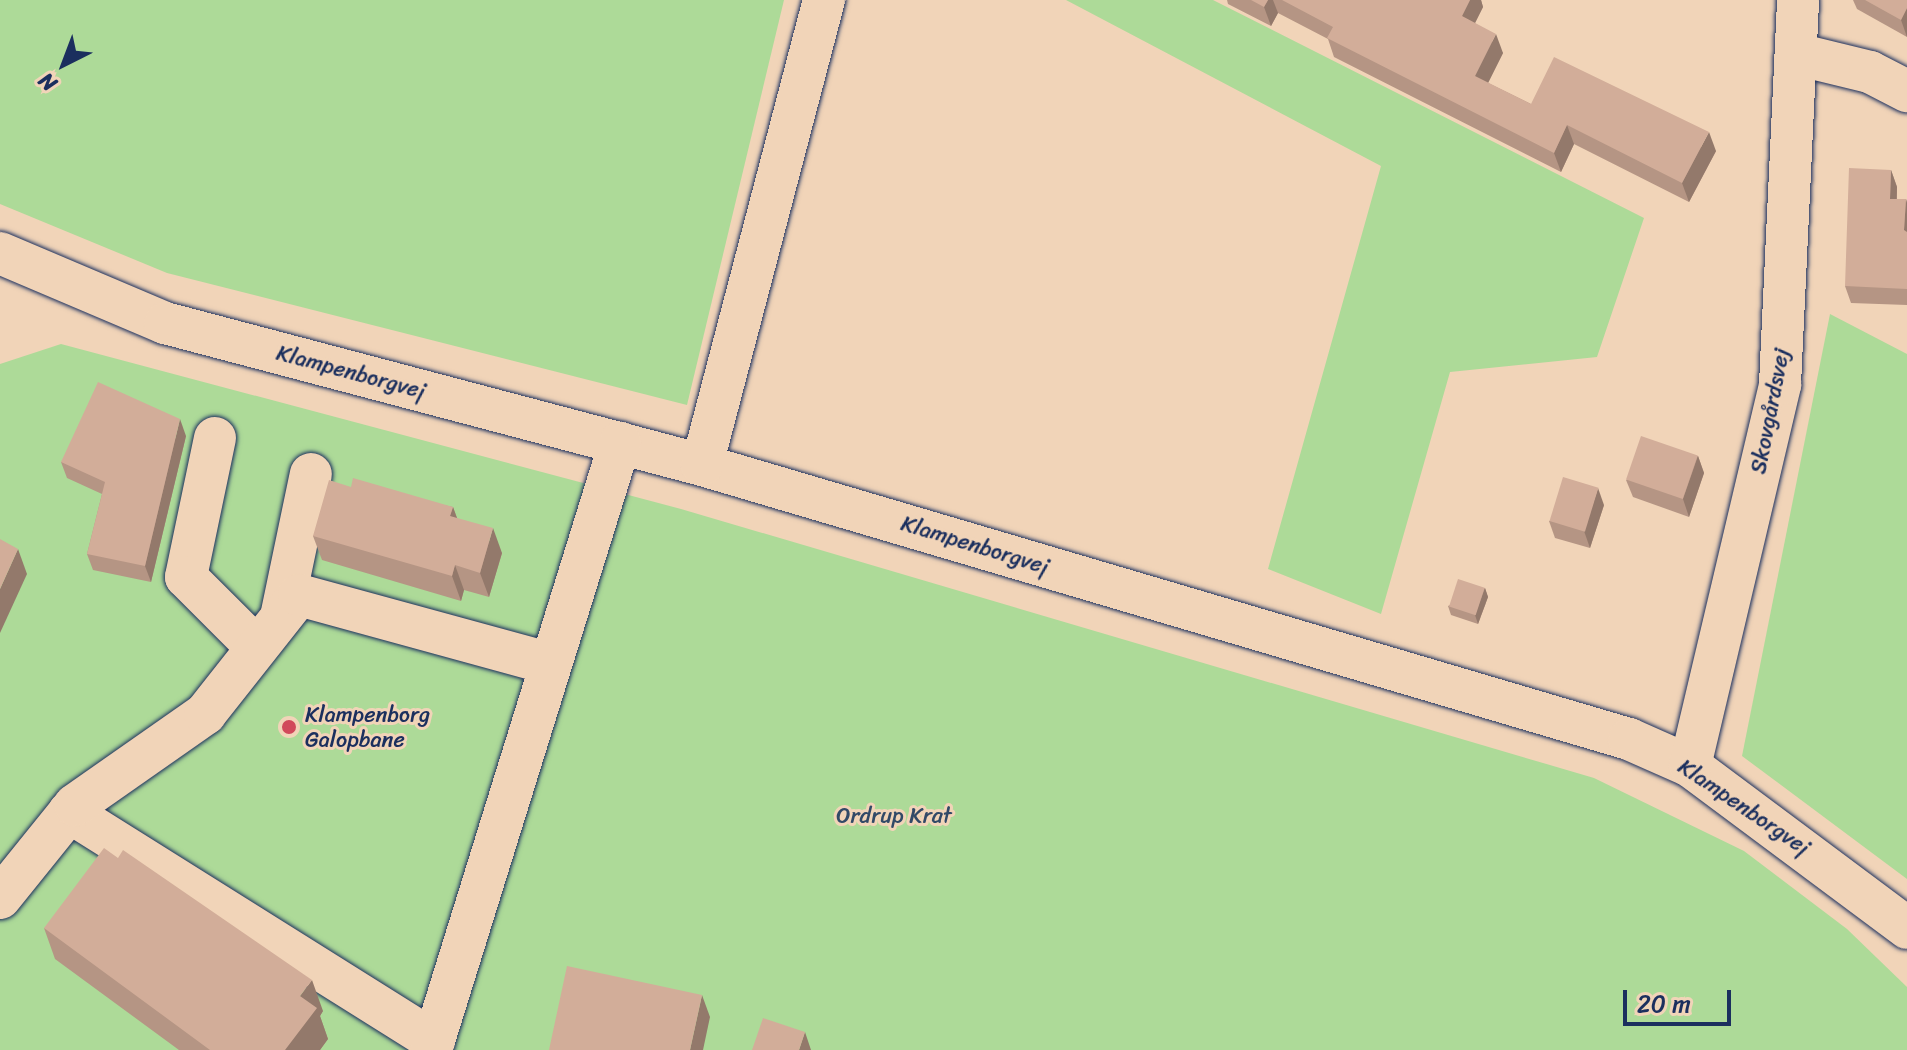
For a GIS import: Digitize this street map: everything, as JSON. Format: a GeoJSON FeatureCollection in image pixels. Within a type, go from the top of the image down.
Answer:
{"type":"FeatureCollection","features":[{"type":"Feature","properties":{"kind":"street"},"geometry":{"type":"LineString","coordinates":[[702,465],[824,0]]}},
{"type":"Feature","properties":{"kind":"street","name":"Skovgårdsvej"},"geometry":{"type":"LineString","coordinates":[[1690,766],[1780,384],[1798,0]]}},
{"type":"Feature","properties":{"kind":"street"},"geometry":{"type":"LineString","coordinates":[[1796,54],[1870,72],[1907,91]]}},
{"type":"Feature","properties":{"kind":"street","name":"Klampenborgvej"},"geometry":{"type":"LineString","coordinates":[[0,253],[165,323],[702,465],[1629,739],[1690,766],[1907,928]]}},
{"type":"Feature","properties":{"kind":"street"},"geometry":{"type":"LineString","coordinates":[[215,438],[186,577],[269,633]]}},
{"type":"Feature","properties":{"kind":"street"},"geometry":{"type":"LineString","coordinates":[[69,812],[432,1046],[620,443]]}},
{"type":"Feature","properties":{"kind":"street"},"geometry":{"type":"LineString","coordinates":[[269,633],[311,474]]}},
{"type":"Feature","properties":{"kind":"street"},"geometry":{"type":"LineString","coordinates":[[0,898],[69,812],[205,714],[299,595],[551,664]]}},
{"type":"Feature","properties":{"kind":"green space"},"geometry":{"type":"Polygon","coordinates":[[[0,0],[784,0],[687,405],[167,273],[0,204],[0,0]]]}},
{"type":"Feature","properties":{"kind":"green space"},"geometry":{"type":"Polygon","coordinates":[[[1066,0],[1213,0],[1644,218],[1597,357],[1450,372],[1381,614],[1268,569],[1381,166],[1066,0]]]}},
{"type":"Feature","properties":{"kind":"green space"},"geometry":{"type":"Polygon","coordinates":[[[1830,314],[1907,354],[1907,879],[1742,756],[1830,314]]]}},
{"type":"Feature","properties":{"kind":"green space","name":"Ordrup Krat"},"geometry":{"type":"Polygon","coordinates":[[[61,344],[681,509],[1594,778],[1744,851],[1847,929],[1907,987],[1907,1050],[0,1050],[0,364],[61,344]]]}},
{"type":"Feature","properties":{"kind":"building"},"geometry":{"type":"Polygon","coordinates":[[[1251,0],[1268,0],[1264,7],[1251,0]]]}},
{"type":"Feature","properties":{"kind":"building"},"geometry":{"type":"Polygon","coordinates":[[[1282,0],[1470,0],[1462,16],[1496,34],[1475,76],[1531,104],[1554,57],[1709,132],[1682,183],[1567,125],[1554,153],[1327,38],[1333,27],[1282,0]]]}},
{"type":"Feature","properties":{"kind":"building"},"geometry":{"type":"Polygon","coordinates":[[[1865,0],[1907,0],[1907,8],[1901,20],[1865,0]]]}},
{"type":"Feature","properties":{"kind":"building"},"geometry":{"type":"Polygon","coordinates":[[[1849,168],[1891,170],[1890,199],[1906,199],[1907,289],[1845,286],[1849,168]]]}},
{"type":"Feature","properties":{"kind":"building"},"geometry":{"type":"Polygon","coordinates":[[[98,382],[180,419],[145,566],[87,554],[105,482],[61,462],[98,382]]]}},
{"type":"Feature","properties":{"kind":"building"},"geometry":{"type":"Polygon","coordinates":[[[1641,436],[1698,456],[1683,499],[1626,479],[1641,436]]]}},
{"type":"Feature","properties":{"kind":"building"},"geometry":{"type":"Polygon","coordinates":[[[1563,477],[1598,488],[1585,532],[1550,521],[1563,477]]]}},
{"type":"Feature","properties":{"kind":"building"},"geometry":{"type":"Polygon","coordinates":[[[353,478],[453,507],[450,516],[493,528],[480,573],[455,565],[452,576],[313,536],[329,480],[351,487],[353,478]]]}},
{"type":"Feature","properties":{"kind":"building"},"geometry":{"type":"Polygon","coordinates":[[[0,539],[18,549],[0,589],[0,539]]]}},
{"type":"Feature","properties":{"kind":"building"},"geometry":{"type":"Polygon","coordinates":[[[1458,579],[1485,588],[1476,615],[1449,607],[1458,579]]]}},
{"type":"Feature","properties":{"kind":"building"},"geometry":{"type":"Polygon","coordinates":[[[104,848],[118,858],[123,850],[312,980],[300,996],[317,1008],[285,1050],[210,1050],[44,928],[104,848]]]}},
{"type":"Feature","properties":{"kind":"building"},"geometry":{"type":"Polygon","coordinates":[[[567,966],[702,995],[690,1050],[549,1050],[567,966]]]}},
{"type":"Feature","properties":{"kind":"building"},"geometry":{"type":"Polygon","coordinates":[[[763,1018],[805,1032],[799,1050],[752,1050],[763,1018]]]}},
{"type":"Feature","properties":{"kind":"place","name":"Klampenborg Galopbane"},"geometry":{"type":"Point","coordinates":[289,727]}}]}
